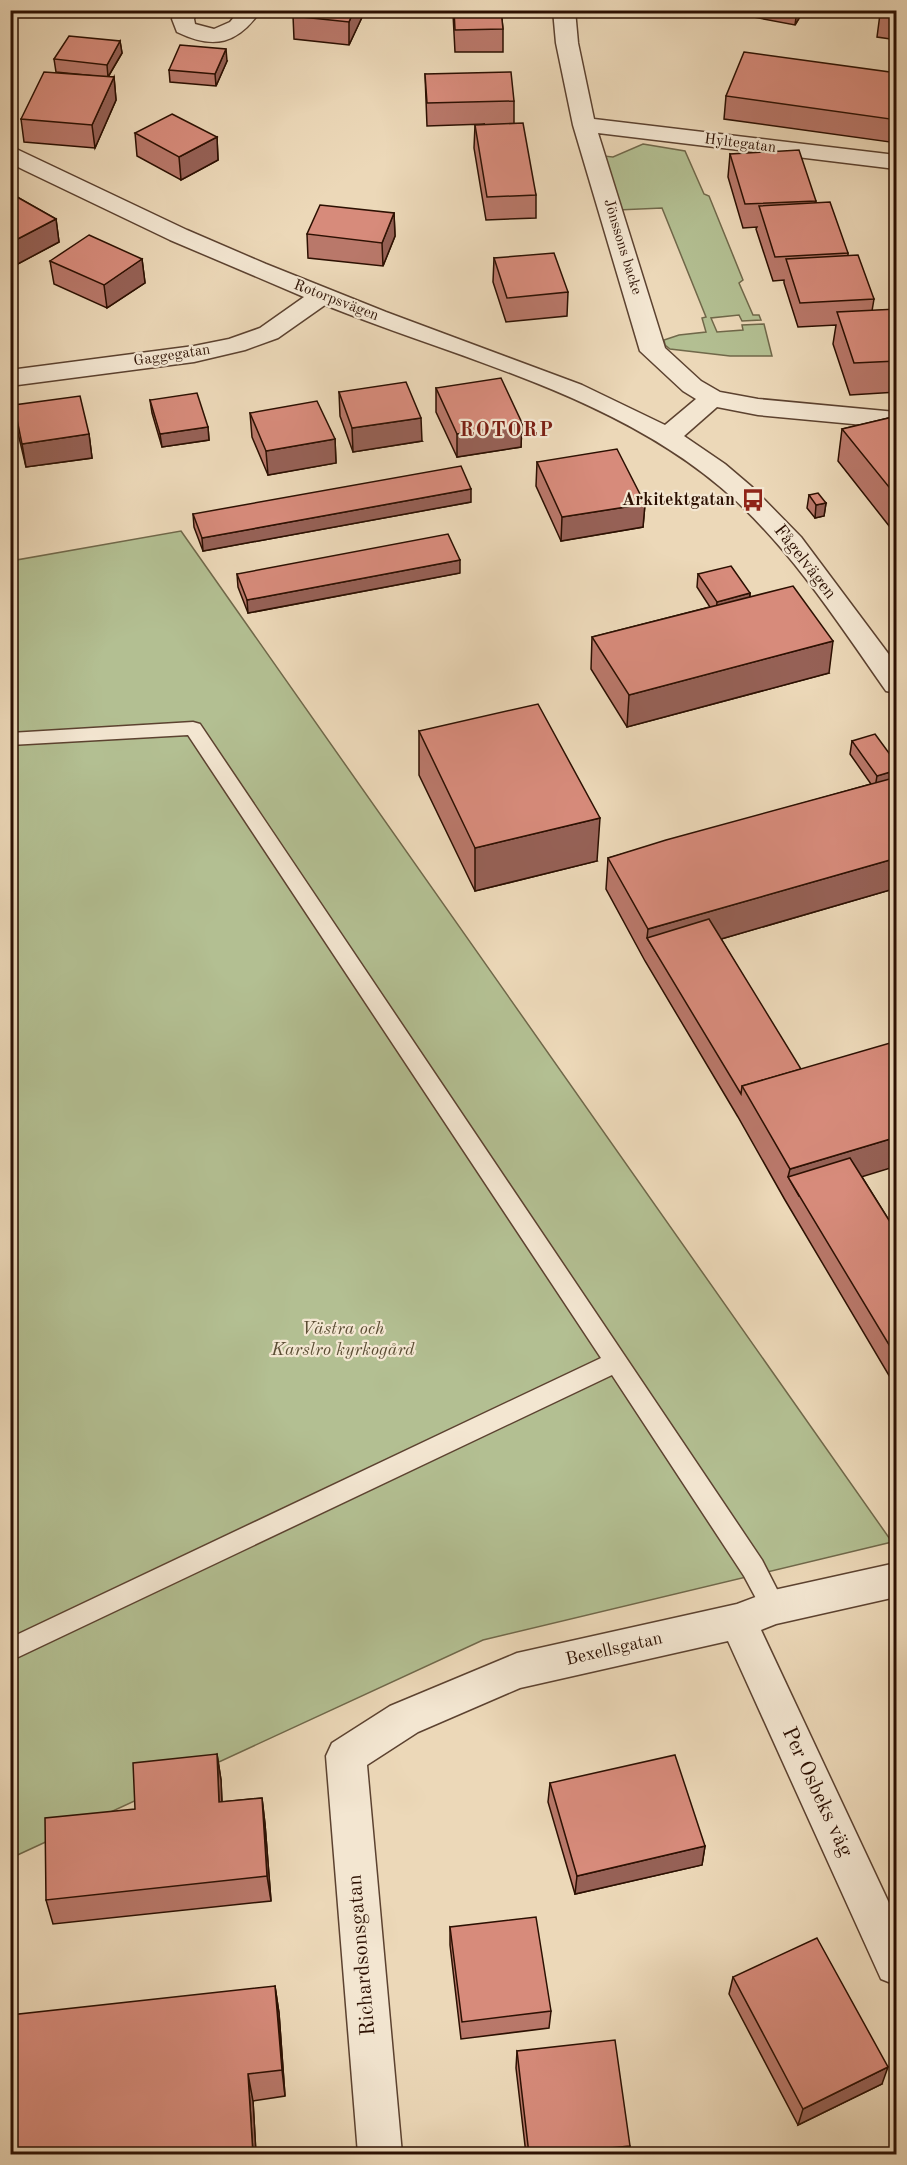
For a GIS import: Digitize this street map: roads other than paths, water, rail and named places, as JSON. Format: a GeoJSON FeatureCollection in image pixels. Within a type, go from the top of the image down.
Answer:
{"type":"FeatureCollection","features":[{"type":"Feature","properties":{"kind":"street"},"geometry":{"type":"LineString","coordinates":[[187,10],[183,19],[185,27],[197,34],[227,34],[242,26],[251,10]]}},
{"type":"Feature","properties":{"kind":"street","name":"Jönssons backe"},"geometry":{"type":"LineString","coordinates":[[564,10],[567,43],[584,125],[653,351],[692,386],[712,398]]}},
{"type":"Feature","properties":{"kind":"street","name":"Hyltegatan"},"geometry":{"type":"LineString","coordinates":[[584,125],[897,162]]}},
{"type":"Feature","properties":{"kind":"street","name":"Rotorpsvägen"},"geometry":{"type":"LineString","coordinates":[[10,153],[155,224],[321,297],[571,389],[644,423],[667,437]]}},
{"type":"Feature","properties":{"kind":"street","name":"Gaggegatan"},"geometry":{"type":"LineString","coordinates":[[10,378],[194,354],[236,345],[269,333],[321,297]]}},
{"type":"Feature","properties":{"kind":"street"},"geometry":{"type":"LineString","coordinates":[[667,437],[712,398],[758,407],[897,420]]}},
{"type":"Feature","properties":{"kind":"street","name":"Fågelvägen"},"geometry":{"type":"LineString","coordinates":[[667,437],[714,468],[753,500],[779,526],[897,684]]}},
{"type":"Feature","properties":{"kind":"street","name":"Bexellsgatan"},"geometry":{"type":"LineString","coordinates":[[346,1756],[404,1719],[517,1671],[897,1580]]}},
{"type":"Feature","properties":{"kind":"street","name":"Per Osbeks väg"},"geometry":{"type":"LineString","coordinates":[[756,1614],[897,1964]]}},
{"type":"Feature","properties":{"kind":"street","name":"Richardsonsgatan"},"geometry":{"type":"LineString","coordinates":[[346,1756],[380,2154]]}},
{"type":"Feature","properties":{"kind":"lane"},"geometry":{"type":"LineString","coordinates":[[10,739],[193,728],[753,1568],[756,1614]]}},
{"type":"Feature","properties":{"kind":"lane"},"geometry":{"type":"LineString","coordinates":[[10,1650],[616,1362]]}},
{"type":"Feature","properties":{"kind":"place","name":"Arkitektgatan"},"geometry":{"type":"Point","coordinates":[753,500]}},
{"type":"Feature","properties":{"kind":"district","name":"ROTORP"},"geometry":{"type":"Point","coordinates":[507,431]}},
{"type":"Feature","properties":{"kind":"park label","name":"Västra och Karslro kyrkogård"},"geometry":{"type":"Point","coordinates":[343,1339]}}]}
